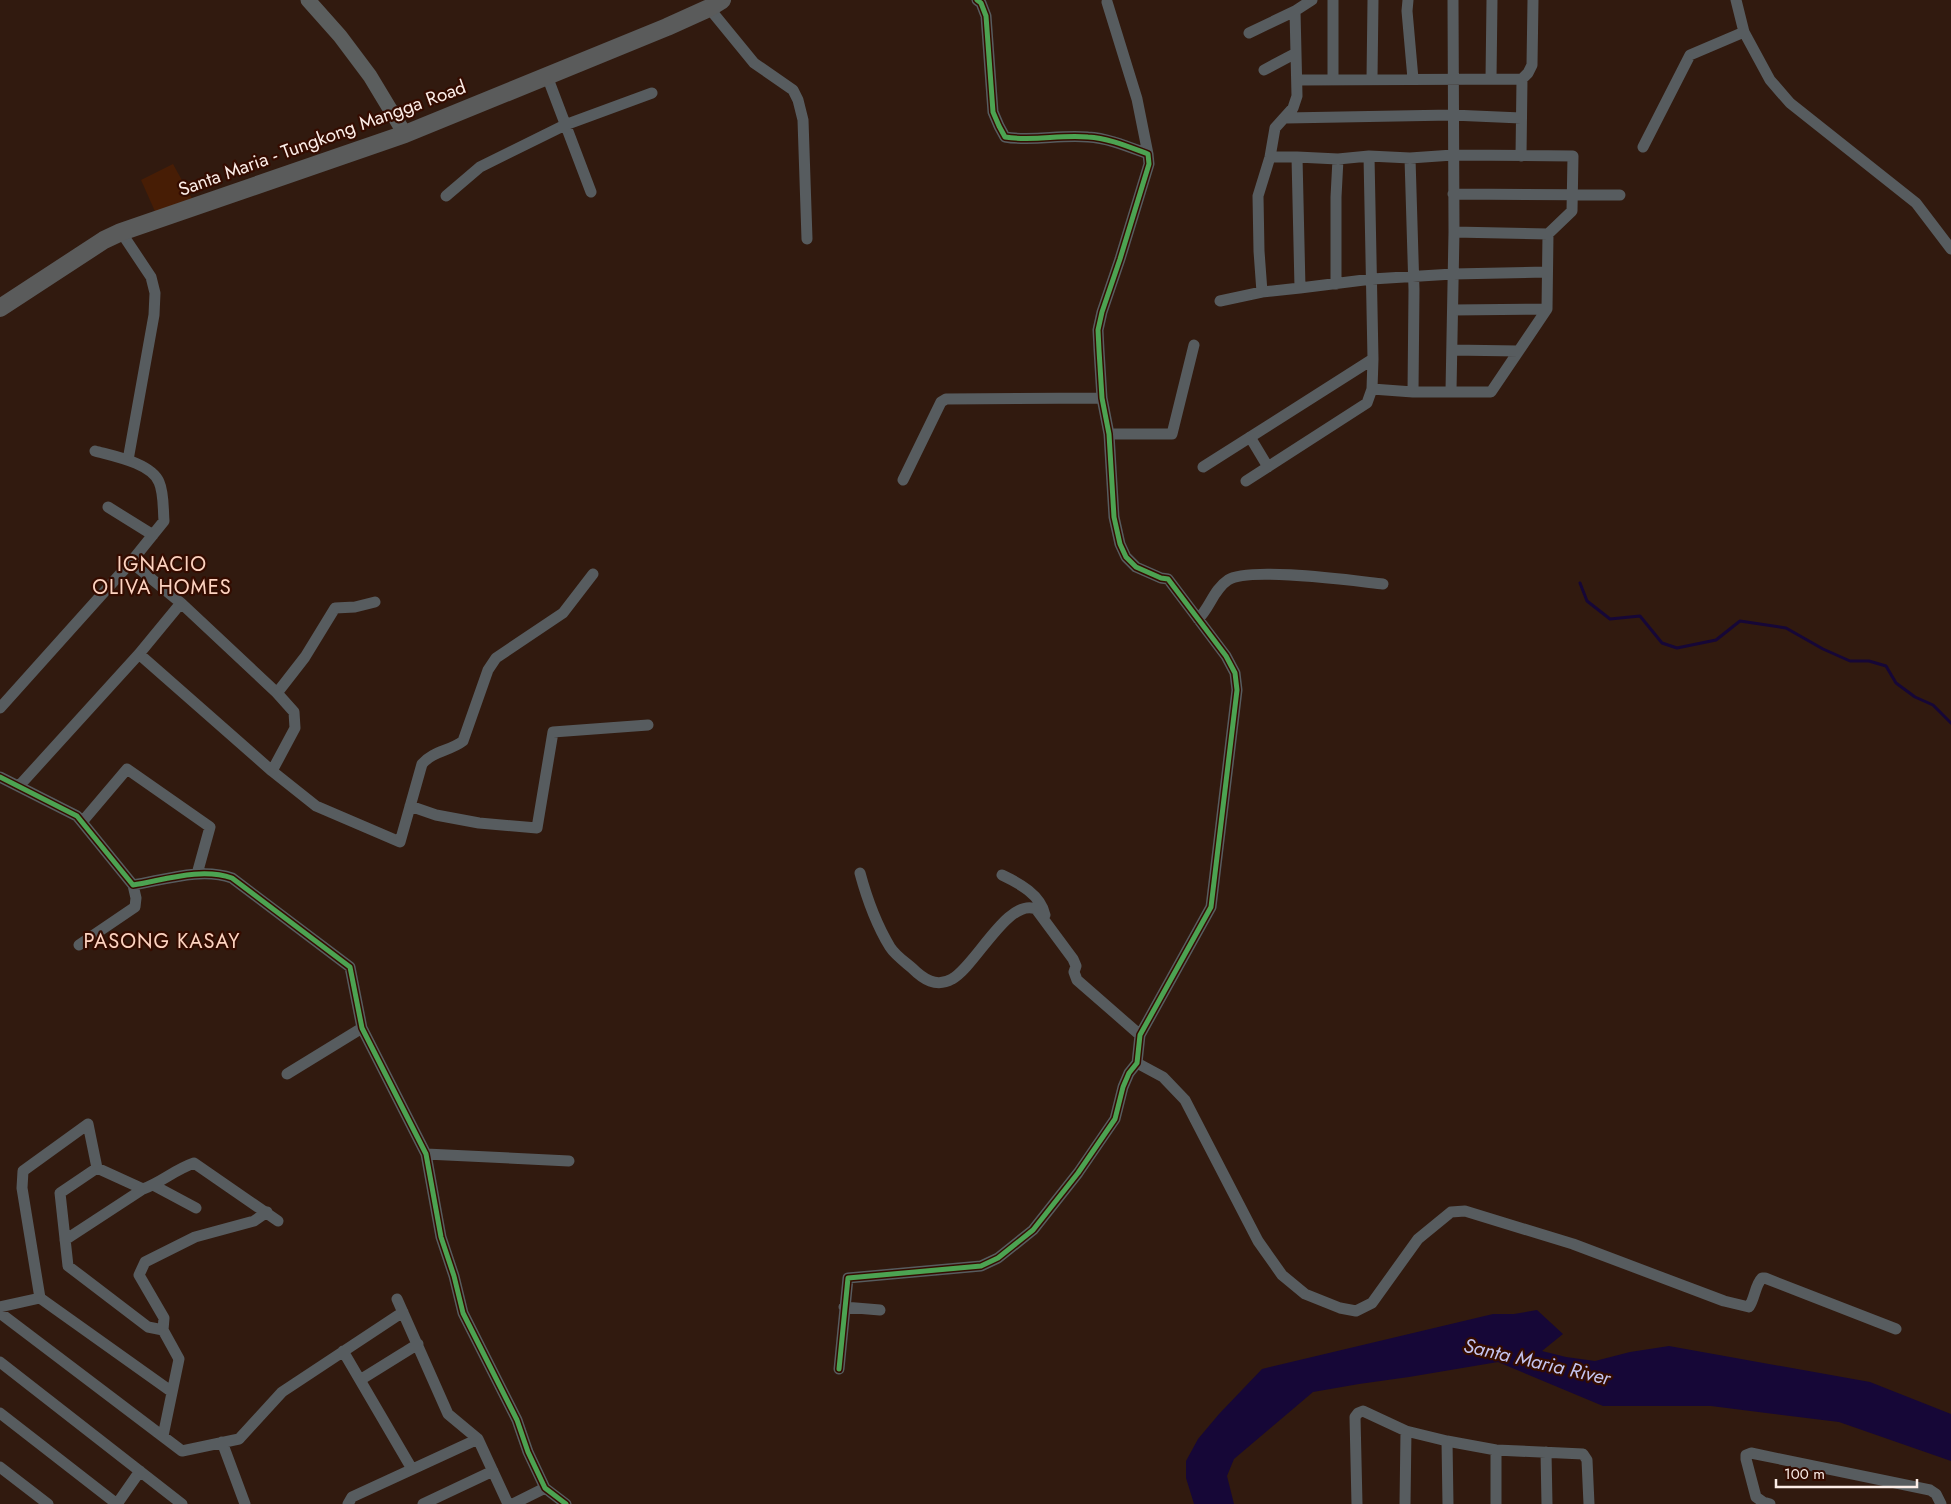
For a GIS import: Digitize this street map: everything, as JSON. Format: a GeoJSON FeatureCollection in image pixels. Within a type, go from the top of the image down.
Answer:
{"type":"FeatureCollection","features":[{"type":"Feature","properties":{"kind":"main road","name":"Santa Maria - Tungkong Mangga Road"},"geometry":{"type":"LineString","coordinates":[[0,308],[104,240],[121,232],[405,134],[716,4]]}},
{"type":"Feature","properties":{"kind":"street"},"geometry":{"type":"LineString","coordinates":[[308,0],[340,36],[370,76],[405,134]]}},
{"type":"Feature","properties":{"kind":"street"},"geometry":{"type":"LineString","coordinates":[[977,0],[981,3],[986,16],[993,112],[998,126],[1006,136],[1022,140],[1087,136],[1148,154]]}},
{"type":"Feature","properties":{"kind":"street"},"geometry":{"type":"LineString","coordinates":[[1249,33],[1295,11],[1312,0]]}},
{"type":"Feature","properties":{"kind":"street"},"geometry":{"type":"LineString","coordinates":[[1333,0],[1334,79]]}},
{"type":"Feature","properties":{"kind":"street"},"geometry":{"type":"LineString","coordinates":[[1372,79],[1373,0]]}},
{"type":"Feature","properties":{"kind":"street"},"geometry":{"type":"LineString","coordinates":[[1408,0],[1407,11],[1413,79]]}},
{"type":"Feature","properties":{"kind":"street"},"geometry":{"type":"LineString","coordinates":[[1451,391],[1454,232],[1453,0]]}},
{"type":"Feature","properties":{"kind":"street"},"geometry":{"type":"LineString","coordinates":[[1491,79],[1492,0]]}},
{"type":"Feature","properties":{"kind":"street"},"geometry":{"type":"LineString","coordinates":[[1298,80],[1522,79],[1532,65],[1533,0]]}},
{"type":"Feature","properties":{"kind":"street"},"geometry":{"type":"LineString","coordinates":[[1736,0],[1744,32],[1770,80],[1790,103],[1916,203],[1951,249]]}},
{"type":"Feature","properties":{"kind":"street"},"geometry":{"type":"LineString","coordinates":[[839,1369],[848,1278],[981,1266],[998,1258],[1034,1230],[1078,1173],[1115,1119],[1123,1087],[1129,1072],[1137,1063],[1140,1035],[1210,907],[1236,690],[1235,673],[1226,656],[1168,579],[1161,578],[1136,567],[1126,557],[1120,544],[1114,517],[1109,434],[1102,398],[1098,330],[1149,164],[1137,99],[1107,2]]}},
{"type":"Feature","properties":{"kind":"street"},"geometry":{"type":"LineString","coordinates":[[716,4],[754,63],[793,90],[798,100],[802,120],[807,239]]}},
{"type":"Feature","properties":{"kind":"street"},"geometry":{"type":"LineString","coordinates":[[1262,292],[1258,196],[1270,157],[1275,128],[1293,108],[1297,96],[1295,11]]}},
{"type":"Feature","properties":{"kind":"street"},"geometry":{"type":"LineString","coordinates":[[1643,147],[1690,55],[1744,32]]}},
{"type":"Feature","properties":{"kind":"street"},"geometry":{"type":"LineString","coordinates":[[1264,70],[1296,53]]}},
{"type":"Feature","properties":{"kind":"street"},"geometry":{"type":"LineString","coordinates":[[547,76],[591,192]]}},
{"type":"Feature","properties":{"kind":"street"},"geometry":{"type":"LineString","coordinates":[[1521,156],[1522,79]]}},
{"type":"Feature","properties":{"kind":"street"},"geometry":{"type":"LineString","coordinates":[[446,196],[480,167],[565,125],[652,93]]}},
{"type":"Feature","properties":{"kind":"street"},"geometry":{"type":"LineString","coordinates":[[1286,118],[1452,116],[1522,118]]}},
{"type":"Feature","properties":{"kind":"street"},"geometry":{"type":"LineString","coordinates":[[1270,157],[1338,160],[1369,156],[1410,158],[1453,155],[1573,156],[1572,211],[1548,234],[1547,309],[1491,392],[1372,390]]}},
{"type":"Feature","properties":{"kind":"street"},"geometry":{"type":"LineString","coordinates":[[1246,481],[1367,403],[1372,390],[1374,359],[1369,156]]}},
{"type":"Feature","properties":{"kind":"street"},"geometry":{"type":"LineString","coordinates":[[1297,157],[1300,288]]}},
{"type":"Feature","properties":{"kind":"street"},"geometry":{"type":"LineString","coordinates":[[1410,158],[1414,290],[1413,392]]}},
{"type":"Feature","properties":{"kind":"street"},"geometry":{"type":"LineString","coordinates":[[1336,284],[1338,160]]}},
{"type":"Feature","properties":{"kind":"street"},"geometry":{"type":"LineString","coordinates":[[1453,194],[1620,195]]}},
{"type":"Feature","properties":{"kind":"street"},"geometry":{"type":"LineString","coordinates":[[121,232],[151,276],[155,293],[154,314],[128,460]]}},
{"type":"Feature","properties":{"kind":"street"},"geometry":{"type":"LineString","coordinates":[[1454,232],[1548,234]]}},
{"type":"Feature","properties":{"kind":"street"},"geometry":{"type":"LineString","coordinates":[[1220,301],[1262,292],[1372,279],[1452,274],[1546,272]]}},
{"type":"Feature","properties":{"kind":"street"},"geometry":{"type":"LineString","coordinates":[[1453,310],[1547,309]]}},
{"type":"Feature","properties":{"kind":"street"},"geometry":{"type":"LineString","coordinates":[[1109,434],[1172,434],[1194,345]]}},
{"type":"Feature","properties":{"kind":"street"},"geometry":{"type":"LineString","coordinates":[[1452,350],[1518,351]]}},
{"type":"Feature","properties":{"kind":"street"},"geometry":{"type":"LineString","coordinates":[[1202,467],[1374,359]]}},
{"type":"Feature","properties":{"kind":"street"},"geometry":{"type":"LineString","coordinates":[[903,480],[941,402],[946,399],[1102,398]]}},
{"type":"Feature","properties":{"kind":"street"},"geometry":{"type":"LineString","coordinates":[[1250,437],[1268,467]]}},
{"type":"Feature","properties":{"kind":"street"},"geometry":{"type":"LineString","coordinates":[[0,708],[131,562],[164,521],[160,483],[155,475],[128,460],[95,451]]}},
{"type":"Feature","properties":{"kind":"street"},"geometry":{"type":"LineString","coordinates":[[108,507],[153,535]]}},
{"type":"Feature","properties":{"kind":"street"},"geometry":{"type":"LineString","coordinates":[[131,562],[181,603],[277,693],[294,712],[295,728],[272,771]]}},
{"type":"Feature","properties":{"kind":"street"},"geometry":{"type":"LineString","coordinates":[[139,654],[272,771],[316,806],[400,842],[422,764],[428,757],[463,742],[488,670],[496,658],[563,613],[593,574]]}},
{"type":"Feature","properties":{"kind":"street"},"geometry":{"type":"LineString","coordinates":[[1198,619],[1203,614],[1216,591],[1228,580],[1240,575],[1302,575],[1384,584]]}},
{"type":"Feature","properties":{"kind":"street"},"geometry":{"type":"LineString","coordinates":[[277,693],[305,657],[335,608],[355,607],[375,602]]}},
{"type":"Feature","properties":{"kind":"street"},"geometry":{"type":"LineString","coordinates":[[19,786],[139,654],[181,603]]}},
{"type":"Feature","properties":{"kind":"street"},"geometry":{"type":"LineString","coordinates":[[410,806],[436,815],[478,823],[537,828],[553,732],[648,725]]}},
{"type":"Feature","properties":{"kind":"street"},"geometry":{"type":"LineString","coordinates":[[82,822],[127,769],[210,826],[197,874]]}},
{"type":"Feature","properties":{"kind":"street"},"geometry":{"type":"LineString","coordinates":[[0,777],[77,816],[133,885],[136,898],[135,907],[78,945]]}},
{"type":"Feature","properties":{"kind":"street"},"geometry":{"type":"LineString","coordinates":[[860,873],[869,906],[891,949],[923,979],[940,983],[952,979],[1006,920],[1026,907],[1036,910],[1073,959],[1076,966],[1074,972],[1077,980],[1140,1035]]}},
{"type":"Feature","properties":{"kind":"street"},"geometry":{"type":"LineString","coordinates":[[133,885],[197,874],[220,874],[232,878],[350,967],[362,1028],[426,1154],[441,1237],[454,1276],[463,1313],[517,1420],[528,1452],[545,1488],[566,1504]]}},
{"type":"Feature","properties":{"kind":"street"},"geometry":{"type":"LineString","coordinates":[[1002,874],[1024,886],[1037,899],[1045,913],[1045,922]]}},
{"type":"Feature","properties":{"kind":"street"},"geometry":{"type":"LineString","coordinates":[[287,1074],[362,1028]]}},
{"type":"Feature","properties":{"kind":"street"},"geometry":{"type":"LineString","coordinates":[[1137,1063],[1164,1077],[1185,1100],[1258,1241],[1282,1275],[1305,1294],[1340,1308],[1356,1310],[1372,1303],[1418,1239],[1451,1212],[1465,1211],[1572,1244],[1724,1301],[1749,1307],[1753,1301],[1759,1281],[1765,1278],[1896,1329]]}},
{"type":"Feature","properties":{"kind":"street"},"geometry":{"type":"LineString","coordinates":[[97,1168],[88,1124],[23,1171],[22,1188],[40,1298],[172,1392]]}},
{"type":"Feature","properties":{"kind":"street"},"geometry":{"type":"LineString","coordinates":[[426,1154],[570,1161]]}},
{"type":"Feature","properties":{"kind":"street"},"geometry":{"type":"LineString","coordinates":[[65,1240],[179,1168],[194,1163],[278,1221]]}},
{"type":"Feature","properties":{"kind":"street"},"geometry":{"type":"LineString","coordinates":[[97,1168],[196,1208]]}},
{"type":"Feature","properties":{"kind":"street"},"geometry":{"type":"LineString","coordinates":[[97,1168],[60,1193],[68,1266],[148,1326],[163,1330]]}},
{"type":"Feature","properties":{"kind":"street"},"geometry":{"type":"LineString","coordinates":[[163,1436],[179,1359],[163,1330],[164,1318],[139,1275],[145,1262],[195,1237],[254,1221],[267,1212]]}},
{"type":"Feature","properties":{"kind":"street"},"geometry":{"type":"LineString","coordinates":[[0,1307],[40,1298]]}},
{"type":"Feature","properties":{"kind":"street"},"geometry":{"type":"LineString","coordinates":[[398,1299],[448,1414],[478,1439],[508,1504]]}},
{"type":"Feature","properties":{"kind":"street"},"geometry":{"type":"LineString","coordinates":[[844,1307],[880,1310]]}},
{"type":"Feature","properties":{"kind":"street"},"geometry":{"type":"LineString","coordinates":[[0,1313],[182,1451],[239,1439],[282,1392],[403,1312]]}},
{"type":"Feature","properties":{"kind":"street"},"geometry":{"type":"LineString","coordinates":[[360,1380],[418,1344]]}},
{"type":"Feature","properties":{"kind":"street"},"geometry":{"type":"LineString","coordinates":[[343,1352],[412,1469]]}},
{"type":"Feature","properties":{"kind":"street"},"geometry":{"type":"LineString","coordinates":[[0,1362],[182,1504]]}},
{"type":"Feature","properties":{"kind":"street"},"geometry":{"type":"LineString","coordinates":[[1356,1504],[1355,1417],[1358,1412],[1363,1411],[1406,1431],[1447,1441],[1496,1450],[1583,1454],[1586,1457],[1589,1504]]}},
{"type":"Feature","properties":{"kind":"street"},"geometry":{"type":"LineString","coordinates":[[0,1413],[117,1504],[140,1471]]}},
{"type":"Feature","properties":{"kind":"street"},"geometry":{"type":"LineString","coordinates":[[1405,1504],[1406,1431]]}},
{"type":"Feature","properties":{"kind":"street"},"geometry":{"type":"LineString","coordinates":[[348,1504],[352,1497],[478,1439]]}},
{"type":"Feature","properties":{"kind":"street"},"geometry":{"type":"LineString","coordinates":[[1447,1441],[1448,1504]]}},
{"type":"Feature","properties":{"kind":"street"},"geometry":{"type":"LineString","coordinates":[[222,1442],[245,1504]]}},
{"type":"Feature","properties":{"kind":"street"},"geometry":{"type":"LineString","coordinates":[[1496,1450],[1496,1504]]}},
{"type":"Feature","properties":{"kind":"street"},"geometry":{"type":"LineString","coordinates":[[1546,1452],[1546,1504]]}},
{"type":"Feature","properties":{"kind":"street"},"geometry":{"type":"LineString","coordinates":[[1770,1504],[1762,1502],[1756,1497],[1746,1455],[1751,1453],[1930,1490],[1936,1494],[1942,1504]]}},
{"type":"Feature","properties":{"kind":"street"},"geometry":{"type":"LineString","coordinates":[[0,1467],[48,1504]]}},
{"type":"Feature","properties":{"kind":"street"},"geometry":{"type":"LineString","coordinates":[[423,1504],[493,1471]]}},
{"type":"Feature","properties":{"kind":"street"},"geometry":{"type":"LineString","coordinates":[[513,1504],[545,1488]]}},
{"type":"Feature","properties":{"kind":"shaded area"},"geometry":{"type":"Polygon","coordinates":[[[173,164],[195,204],[157,216],[141,180],[173,164]]]}},
{"type":"Feature","properties":{"kind":"water","name":"Santa Maria River"},"geometry":{"type":"Polygon","coordinates":[[[1537,1310],[1563,1334],[1542,1351],[1566,1357],[1595,1361],[1630,1352],[1669,1346],[1870,1382],[1951,1414],[1951,1461],[1839,1422],[1711,1406],[1603,1406],[1498,1362],[1313,1392],[1234,1459],[1227,1476],[1234,1504],[1194,1504],[1186,1478],[1186,1461],[1198,1439],[1262,1369],[1493,1314],[1514,1314],[1537,1310]]]}},
{"type":"Feature","properties":{"kind":"waterway"},"geometry":{"type":"LineString","coordinates":[[1580,583],[1587,601],[1610,619],[1640,616],[1662,643],[1677,648],[1716,640],[1740,621],[1786,628],[1823,649],[1850,661],[1869,661],[1886,666],[1896,683],[1915,697],[1933,705],[1951,723]]}},
{"type":"Feature","properties":{"kind":"cycle path"},"geometry":{"type":"LineString","coordinates":[[839,1369],[848,1278],[981,1266],[998,1258],[1033,1230],[1078,1173],[1115,1119],[1123,1087],[1129,1073],[1137,1063],[1140,1035],[1211,907],[1237,690],[1235,673],[1226,656],[1168,579],[1161,578],[1136,567],[1126,557],[1120,544],[1114,517],[1109,434],[1102,398],[1098,330],[1149,164],[1148,154],[1118,143],[1096,138],[1078,136],[1026,139],[1005,137],[993,112],[986,16],[981,3],[977,0]]}},
{"type":"Feature","properties":{"kind":"cycle path"},"geometry":{"type":"LineString","coordinates":[[0,777],[77,816],[133,885],[195,874],[220,875],[232,878],[350,967],[362,1028],[426,1154],[441,1237],[454,1276],[463,1313],[517,1420],[528,1452],[545,1488],[566,1504]]}},
{"type":"Feature","properties":{"kind":"district","name":"IGNACIO OLIVA HOMES"},"geometry":{"type":"Point","coordinates":[162,576]}},
{"type":"Feature","properties":{"kind":"district","name":"PASONG KASAY"},"geometry":{"type":"Point","coordinates":[162,941]}}]}
